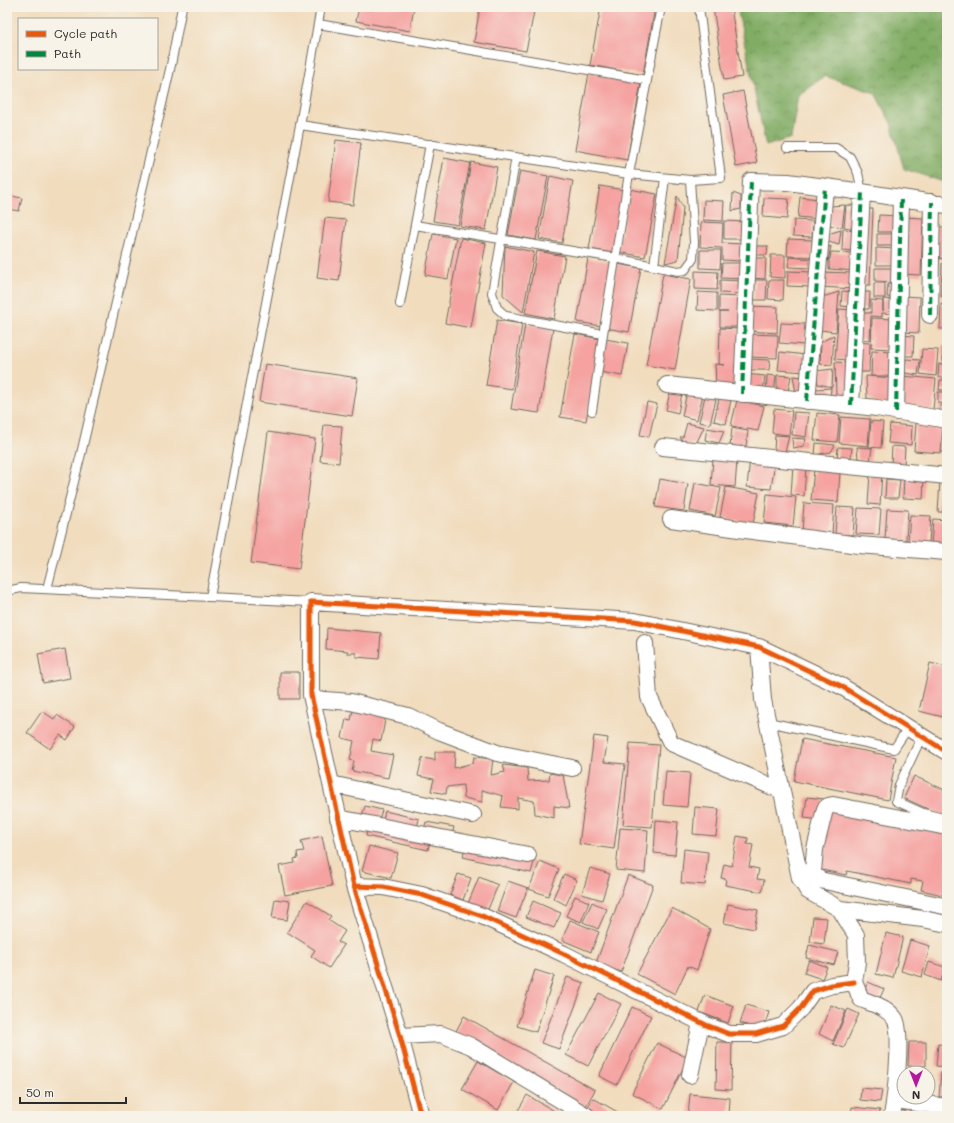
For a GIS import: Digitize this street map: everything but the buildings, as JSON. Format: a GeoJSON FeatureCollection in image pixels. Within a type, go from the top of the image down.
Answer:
{"type":"FeatureCollection","features":[{"type":"Feature","properties":{"kind":"street"},"geometry":{"type":"LineString","coordinates":[[742,394],[751,181],[788,182],[939,204],[930,315]]}},
{"type":"Feature","properties":{"kind":"street"},"geometry":{"type":"LineString","coordinates":[[807,401],[824,187]]}},
{"type":"Feature","properties":{"kind":"street"},"geometry":{"type":"LineString","coordinates":[[851,406],[862,192]]}},
{"type":"Feature","properties":{"kind":"street"},"geometry":{"type":"LineString","coordinates":[[896,412],[900,198]]}},
{"type":"Feature","properties":{"kind":"street"},"geometry":{"type":"LineString","coordinates":[[667,385],[851,406],[947,420]]}},
{"type":"Feature","properties":{"kind":"street"},"geometry":{"type":"LineString","coordinates":[[664,447],[947,476]]}},
{"type":"Feature","properties":{"kind":"street"},"geometry":{"type":"LineString","coordinates":[[671,519],[754,532],[859,545],[947,552]]}},
{"type":"Feature","properties":{"kind":"street"},"geometry":{"type":"LineString","coordinates":[[421,1116],[400,1036],[354,886],[311,695],[311,602],[635,621],[759,647],[841,686],[947,752]]}},
{"type":"Feature","properties":{"kind":"street"},"geometry":{"type":"LineString","coordinates":[[645,643],[649,697],[671,743],[782,791]]}},
{"type":"Feature","properties":{"kind":"street"},"geometry":{"type":"LineString","coordinates":[[759,647],[763,700],[800,878],[808,891],[840,909],[923,919],[947,924]]}},
{"type":"Feature","properties":{"kind":"street"},"geometry":{"type":"LineString","coordinates":[[312,699],[351,702],[408,716],[497,753],[572,768]]}},
{"type":"Feature","properties":{"kind":"street"},"geometry":{"type":"LineString","coordinates":[[331,784],[473,815]]}},
{"type":"Feature","properties":{"kind":"street"},"geometry":{"type":"LineString","coordinates":[[819,880],[813,872],[815,849],[825,809],[828,806],[833,804],[947,827]]}},
{"type":"Feature","properties":{"kind":"street"},"geometry":{"type":"LineString","coordinates":[[338,818],[528,855]]}},
{"type":"Feature","properties":{"kind":"street"},"geometry":{"type":"LineString","coordinates":[[800,878],[819,880],[947,906]]}},
{"type":"Feature","properties":{"kind":"street"},"geometry":{"type":"LineString","coordinates":[[354,886],[384,887],[422,895],[482,916],[564,954],[701,1022],[729,1034],[756,1034],[783,1026],[801,1008],[813,991],[832,985],[854,982]]}},
{"type":"Feature","properties":{"kind":"street"},"geometry":{"type":"LineString","coordinates":[[840,909],[856,935],[857,962],[854,982],[860,999],[884,1008],[895,1019],[899,1038],[895,1100],[892,1116]]}},
{"type":"Feature","properties":{"kind":"street"},"geometry":{"type":"LineString","coordinates":[[690,1076],[701,1022]]}},
{"type":"Feature","properties":{"kind":"street"},"geometry":{"type":"LineString","coordinates":[[400,1036],[441,1034],[471,1046],[587,1116]]}},
{"type":"Feature","properties":{"kind":"street"},"geometry":{"type":"LineString","coordinates":[[895,1100],[947,1107]]}},
{"type":"Feature","properties":{"kind":"lane"},"geometry":{"type":"LineString","coordinates":[[47,589],[164,97],[182,7]]}},
{"type":"Feature","properties":{"kind":"lane"},"geometry":{"type":"LineString","coordinates":[[210,597],[321,7]]}},
{"type":"Feature","properties":{"kind":"lane"},"geometry":{"type":"LineString","coordinates":[[592,411],[615,258],[661,7]]}},
{"type":"Feature","properties":{"kind":"lane"},"geometry":{"type":"LineString","coordinates":[[300,125],[630,174],[690,180],[721,178],[699,7]]}},
{"type":"Feature","properties":{"kind":"lane"},"geometry":{"type":"LineString","coordinates":[[318,24],[647,80]]}},
{"type":"Feature","properties":{"kind":"lane"},"geometry":{"type":"LineString","coordinates":[[400,304],[430,144]]}},
{"type":"Feature","properties":{"kind":"lane"},"geometry":{"type":"LineString","coordinates":[[787,148],[836,148],[850,157],[858,173],[862,192]]}},
{"type":"Feature","properties":{"kind":"lane"},"geometry":{"type":"LineString","coordinates":[[516,157],[492,293],[497,308],[506,316],[603,334]]}},
{"type":"Feature","properties":{"kind":"lane"},"geometry":{"type":"LineString","coordinates":[[654,266],[665,178]]}},
{"type":"Feature","properties":{"kind":"lane"},"geometry":{"type":"LineString","coordinates":[[415,225],[615,258],[678,271],[685,270],[693,259],[694,242],[690,180]]}},
{"type":"Feature","properties":{"kind":"lane"},"geometry":{"type":"LineString","coordinates":[[7,591],[21,588],[311,602]]}},
{"type":"Feature","properties":{"kind":"lane"},"geometry":{"type":"LineString","coordinates":[[768,722],[894,749],[908,728]]}},
{"type":"Feature","properties":{"kind":"lane"},"geometry":{"type":"LineString","coordinates":[[922,736],[899,785],[896,801],[923,813],[947,819]]}},
{"type":"Feature","properties":{"kind":"green space"},"geometry":{"type":"Polygon","coordinates":[[[737,7],[947,7],[947,183],[904,169],[891,123],[875,93],[825,76],[798,95],[791,138],[766,146],[737,7]]]}},
{"type":"Feature","properties":{"kind":"marked path"},"geometry":{"type":"LineString","coordinates":[[742,394],[751,181]]}},
{"type":"Feature","properties":{"kind":"marked path"},"geometry":{"type":"LineString","coordinates":[[807,401],[825,187]]}},
{"type":"Feature","properties":{"kind":"marked path"},"geometry":{"type":"LineString","coordinates":[[851,405],[862,192]]}},
{"type":"Feature","properties":{"kind":"marked path"},"geometry":{"type":"LineString","coordinates":[[896,412],[901,198]]}},
{"type":"Feature","properties":{"kind":"marked path"},"geometry":{"type":"LineString","coordinates":[[930,315],[932,202]]}},
{"type":"Feature","properties":{"kind":"cycle path"},"geometry":{"type":"LineString","coordinates":[[421,1116],[400,1036],[354,886],[311,695],[311,602],[635,621],[759,647],[841,686],[947,752]]}},
{"type":"Feature","properties":{"kind":"cycle path"},"geometry":{"type":"LineString","coordinates":[[354,886],[383,887],[422,895],[482,916],[564,954],[706,1025],[729,1034],[756,1034],[783,1026],[801,1008],[813,991],[832,985],[854,982]]}}]}
